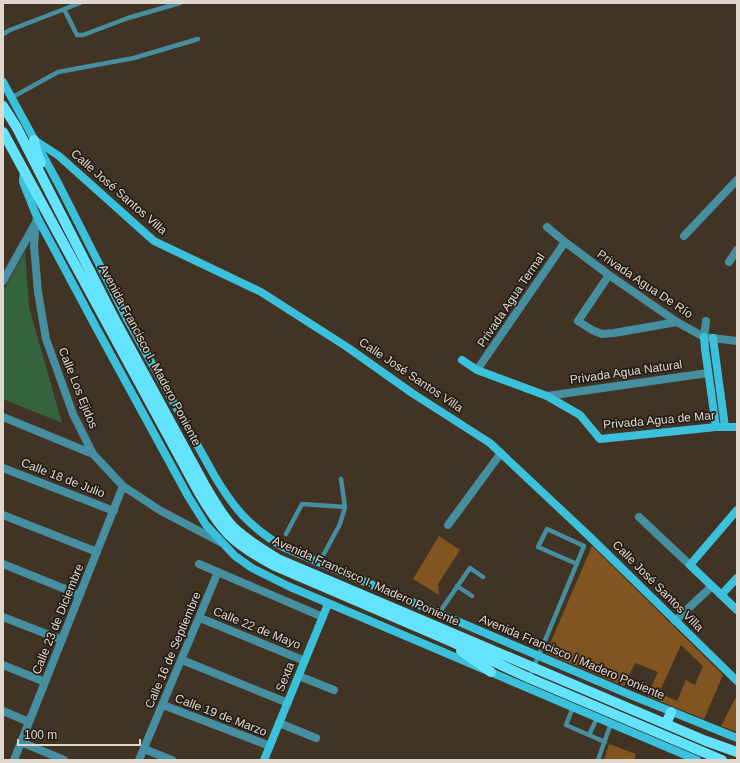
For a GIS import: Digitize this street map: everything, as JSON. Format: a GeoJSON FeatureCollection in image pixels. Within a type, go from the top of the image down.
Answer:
{"type":"FeatureCollection","features":[{"type":"Feature","properties":{"kind":"main road","name":"Avenida Francisco I. Madero Poniente"},"geometry":{"type":"LineString","coordinates":[[3,106],[17,128],[116,322],[200,477],[219,508],[234,527],[261,549],[278,559],[666,724],[737,752]]}},
{"type":"Feature","properties":{"kind":"main road","name":"Avenida Francisco I. Madero Poniente"},"geometry":{"type":"LineString","coordinates":[[3,132],[197,489],[212,515],[229,535],[257,556],[274,566],[452,642],[533,683],[632,727],[722,760]]}},
{"type":"Feature","properties":{"kind":"main road"},"geometry":{"type":"LineString","coordinates":[[34,140],[36,151],[46,175],[45,182]]}},
{"type":"Feature","properties":{"kind":"main road"},"geometry":{"type":"LineString","coordinates":[[452,642],[463,653],[491,672]]}},
{"type":"Feature","properties":{"kind":"main road"},"geometry":{"type":"LineString","coordinates":[[666,724],[671,712]]}},
{"type":"Feature","properties":{"kind":"street","name":"Avenida Francisco I Madero Poniente"},"geometry":{"type":"LineString","coordinates":[[3,82],[126,317],[227,497],[241,515],[267,537],[283,547],[671,712],[737,738]]}},
{"type":"Feature","properties":{"kind":"street","name":"Calle José Santos Villa"},"geometry":{"type":"LineString","coordinates":[[34,140],[59,156],[154,241],[261,292],[347,347],[412,393],[490,442],[590,537],[737,681]]}},
{"type":"Feature","properties":{"kind":"street","name":"Avenida Francisco I. Madero Poniente"},"geometry":{"type":"LineString","coordinates":[[24,170],[23,182],[37,219],[188,496],[206,525],[235,556],[252,568],[328,604],[491,672],[533,683],[573,707],[599,712],[611,723],[632,727],[697,760]]}},
{"type":"Feature","properties":{"kind":"street"},"geometry":{"type":"LineString","coordinates":[[684,236],[737,180]]}},
{"type":"Feature","properties":{"kind":"street"},"geometry":{"type":"LineString","coordinates":[[3,281],[37,219]]}},
{"type":"Feature","properties":{"kind":"street","name":"Calle Los Ejidos"},"geometry":{"type":"LineString","coordinates":[[37,219],[34,246],[38,292],[46,339],[73,414],[93,454],[124,486],[161,511],[225,544]]}},
{"type":"Feature","properties":{"kind":"street","name":"Privada Agua De Río"},"geometry":{"type":"LineString","coordinates":[[547,227],[609,275],[677,322],[708,338],[737,341]]}},
{"type":"Feature","properties":{"kind":"street","name":"Privada Agua Termal"},"geometry":{"type":"LineString","coordinates":[[478,370],[565,242]]}},
{"type":"Feature","properties":{"kind":"street"},"geometry":{"type":"LineString","coordinates":[[729,262],[737,250]]}},
{"type":"Feature","properties":{"kind":"street"},"geometry":{"type":"LineString","coordinates":[[609,275],[578,321],[592,330],[602,334],[677,322]]}},
{"type":"Feature","properties":{"kind":"street"},"geometry":{"type":"LineString","coordinates":[[706,321],[725,427]]}},
{"type":"Feature","properties":{"kind":"street"},"geometry":{"type":"LineString","coordinates":[[708,338],[708,373],[716,427]]}},
{"type":"Feature","properties":{"kind":"street","name":"Privada Agua de Mar"},"geometry":{"type":"LineString","coordinates":[[462,360],[478,370],[547,396],[580,415],[600,439],[716,427],[737,427]]}},
{"type":"Feature","properties":{"kind":"street","name":"Privada Agua Natural"},"geometry":{"type":"LineString","coordinates":[[547,396],[708,373]]}},
{"type":"Feature","properties":{"kind":"street"},"geometry":{"type":"LineString","coordinates":[[3,417],[93,454]]}},
{"type":"Feature","properties":{"kind":"street"},"geometry":{"type":"LineString","coordinates":[[448,524],[501,453]]}},
{"type":"Feature","properties":{"kind":"street","name":"Calle 18 de Julio"},"geometry":{"type":"LineString","coordinates":[[3,468],[114,511]]}},
{"type":"Feature","properties":{"kind":"street","name":"Calle 23 de Diciembre"},"geometry":{"type":"LineString","coordinates":[[14,760],[124,486]]}},
{"type":"Feature","properties":{"kind":"street"},"geometry":{"type":"LineString","coordinates":[[690,565],[737,510]]}},
{"type":"Feature","properties":{"kind":"street"},"geometry":{"type":"LineString","coordinates":[[3,515],[98,552]]}},
{"type":"Feature","properties":{"kind":"street"},"geometry":{"type":"LineString","coordinates":[[639,517],[737,610]]}},
{"type":"Feature","properties":{"kind":"street"},"geometry":{"type":"LineString","coordinates":[[3,564],[80,595]]}},
{"type":"Feature","properties":{"kind":"street"},"geometry":{"type":"LineString","coordinates":[[199,564],[323,617]]}},
{"type":"Feature","properties":{"kind":"street","name":"Calle 16 de Septiembre"},"geometry":{"type":"LineString","coordinates":[[140,760],[218,572]]}},
{"type":"Feature","properties":{"kind":"street"},"geometry":{"type":"LineString","coordinates":[[721,594],[737,578]]}},
{"type":"Feature","properties":{"kind":"street"},"geometry":{"type":"LineString","coordinates":[[675,621],[712,586]]}},
{"type":"Feature","properties":{"kind":"street","name":"Sexta"},"geometry":{"type":"LineString","coordinates":[[264,760],[328,604]]}},
{"type":"Feature","properties":{"kind":"street"},"geometry":{"type":"LineString","coordinates":[[3,617],[62,640]]}},
{"type":"Feature","properties":{"kind":"street","name":"Calle 22 de Mayo"},"geometry":{"type":"LineString","coordinates":[[200,618],[305,661]]}},
{"type":"Feature","properties":{"kind":"street"},"geometry":{"type":"LineString","coordinates":[[182,660],[288,703]]}},
{"type":"Feature","properties":{"kind":"street"},"geometry":{"type":"LineString","coordinates":[[3,665],[45,682]]}},
{"type":"Feature","properties":{"kind":"street"},"geometry":{"type":"LineString","coordinates":[[299,676],[334,690]]}},
{"type":"Feature","properties":{"kind":"street","name":"Calle 19 de Marzo"},"geometry":{"type":"LineString","coordinates":[[163,705],[270,746]]}},
{"type":"Feature","properties":{"kind":"street"},"geometry":{"type":"LineString","coordinates":[[3,711],[29,722]]}},
{"type":"Feature","properties":{"kind":"street"},"geometry":{"type":"LineString","coordinates":[[279,724],[316,738]]}},
{"type":"Feature","properties":{"kind":"street"},"geometry":{"type":"LineString","coordinates":[[21,742],[64,760]]}},
{"type":"Feature","properties":{"kind":"street"},"geometry":{"type":"LineString","coordinates":[[144,749],[172,760]]}},
{"type":"Feature","properties":{"kind":"lane"},"geometry":{"type":"LineString","coordinates":[[4,32],[80,3]]}},
{"type":"Feature","properties":{"kind":"lane"},"geometry":{"type":"LineString","coordinates":[[64,9],[77,35],[83,35],[128,18],[180,3]]}},
{"type":"Feature","properties":{"kind":"lane"},"geometry":{"type":"LineString","coordinates":[[12,98],[58,72],[134,58],[198,39]]}},
{"type":"Feature","properties":{"kind":"lane"},"geometry":{"type":"LineString","coordinates":[[319,563],[340,524],[345,507],[341,479]]}},
{"type":"Feature","properties":{"kind":"lane"},"geometry":{"type":"LineString","coordinates":[[286,534],[302,504],[345,507]]}},
{"type":"Feature","properties":{"kind":"lane"},"geometry":{"type":"LineString","coordinates":[[533,683],[533,667],[577,564],[584,546],[547,529],[538,547],[577,564]]}},
{"type":"Feature","properties":{"kind":"lane"},"geometry":{"type":"LineString","coordinates":[[439,613],[470,568],[483,577]]}},
{"type":"Feature","properties":{"kind":"lane"},"geometry":{"type":"LineString","coordinates":[[458,586],[472,596]]}},
{"type":"Feature","properties":{"kind":"lane"},"geometry":{"type":"LineString","coordinates":[[573,707],[566,725],[605,742]]}},
{"type":"Feature","properties":{"kind":"lane"},"geometry":{"type":"LineString","coordinates":[[589,735],[599,712]]}},
{"type":"Feature","properties":{"kind":"lane"},"geometry":{"type":"LineString","coordinates":[[598,760],[611,723]]}},
{"type":"Feature","properties":{"kind":"green space"},"geometry":{"type":"Polygon","coordinates":[[[25,252],[29,307],[62,423],[3,399],[3,291],[25,252]]]}},
{"type":"Feature","properties":{"kind":"building"},"geometry":{"type":"Polygon","coordinates":[[[439,536],[460,550],[438,584],[439,595],[413,579],[439,536]]]}},
{"type":"Feature","properties":{"kind":"building"},"geometry":{"type":"Polygon","coordinates":[[[592,546],[723,675],[704,719],[647,696],[658,672],[635,663],[624,686],[546,653],[592,546]],[[681,645],[659,693],[677,701],[686,680],[695,685],[703,666],[681,645]]]}},
{"type":"Feature","properties":{"kind":"building"},"geometry":{"type":"Polygon","coordinates":[[[737,695],[737,732],[721,726],[737,695]]]}},
{"type":"Feature","properties":{"kind":"building"},"geometry":{"type":"Polygon","coordinates":[[[609,744],[636,754],[634,760],[604,760],[609,744]]]}}]}
